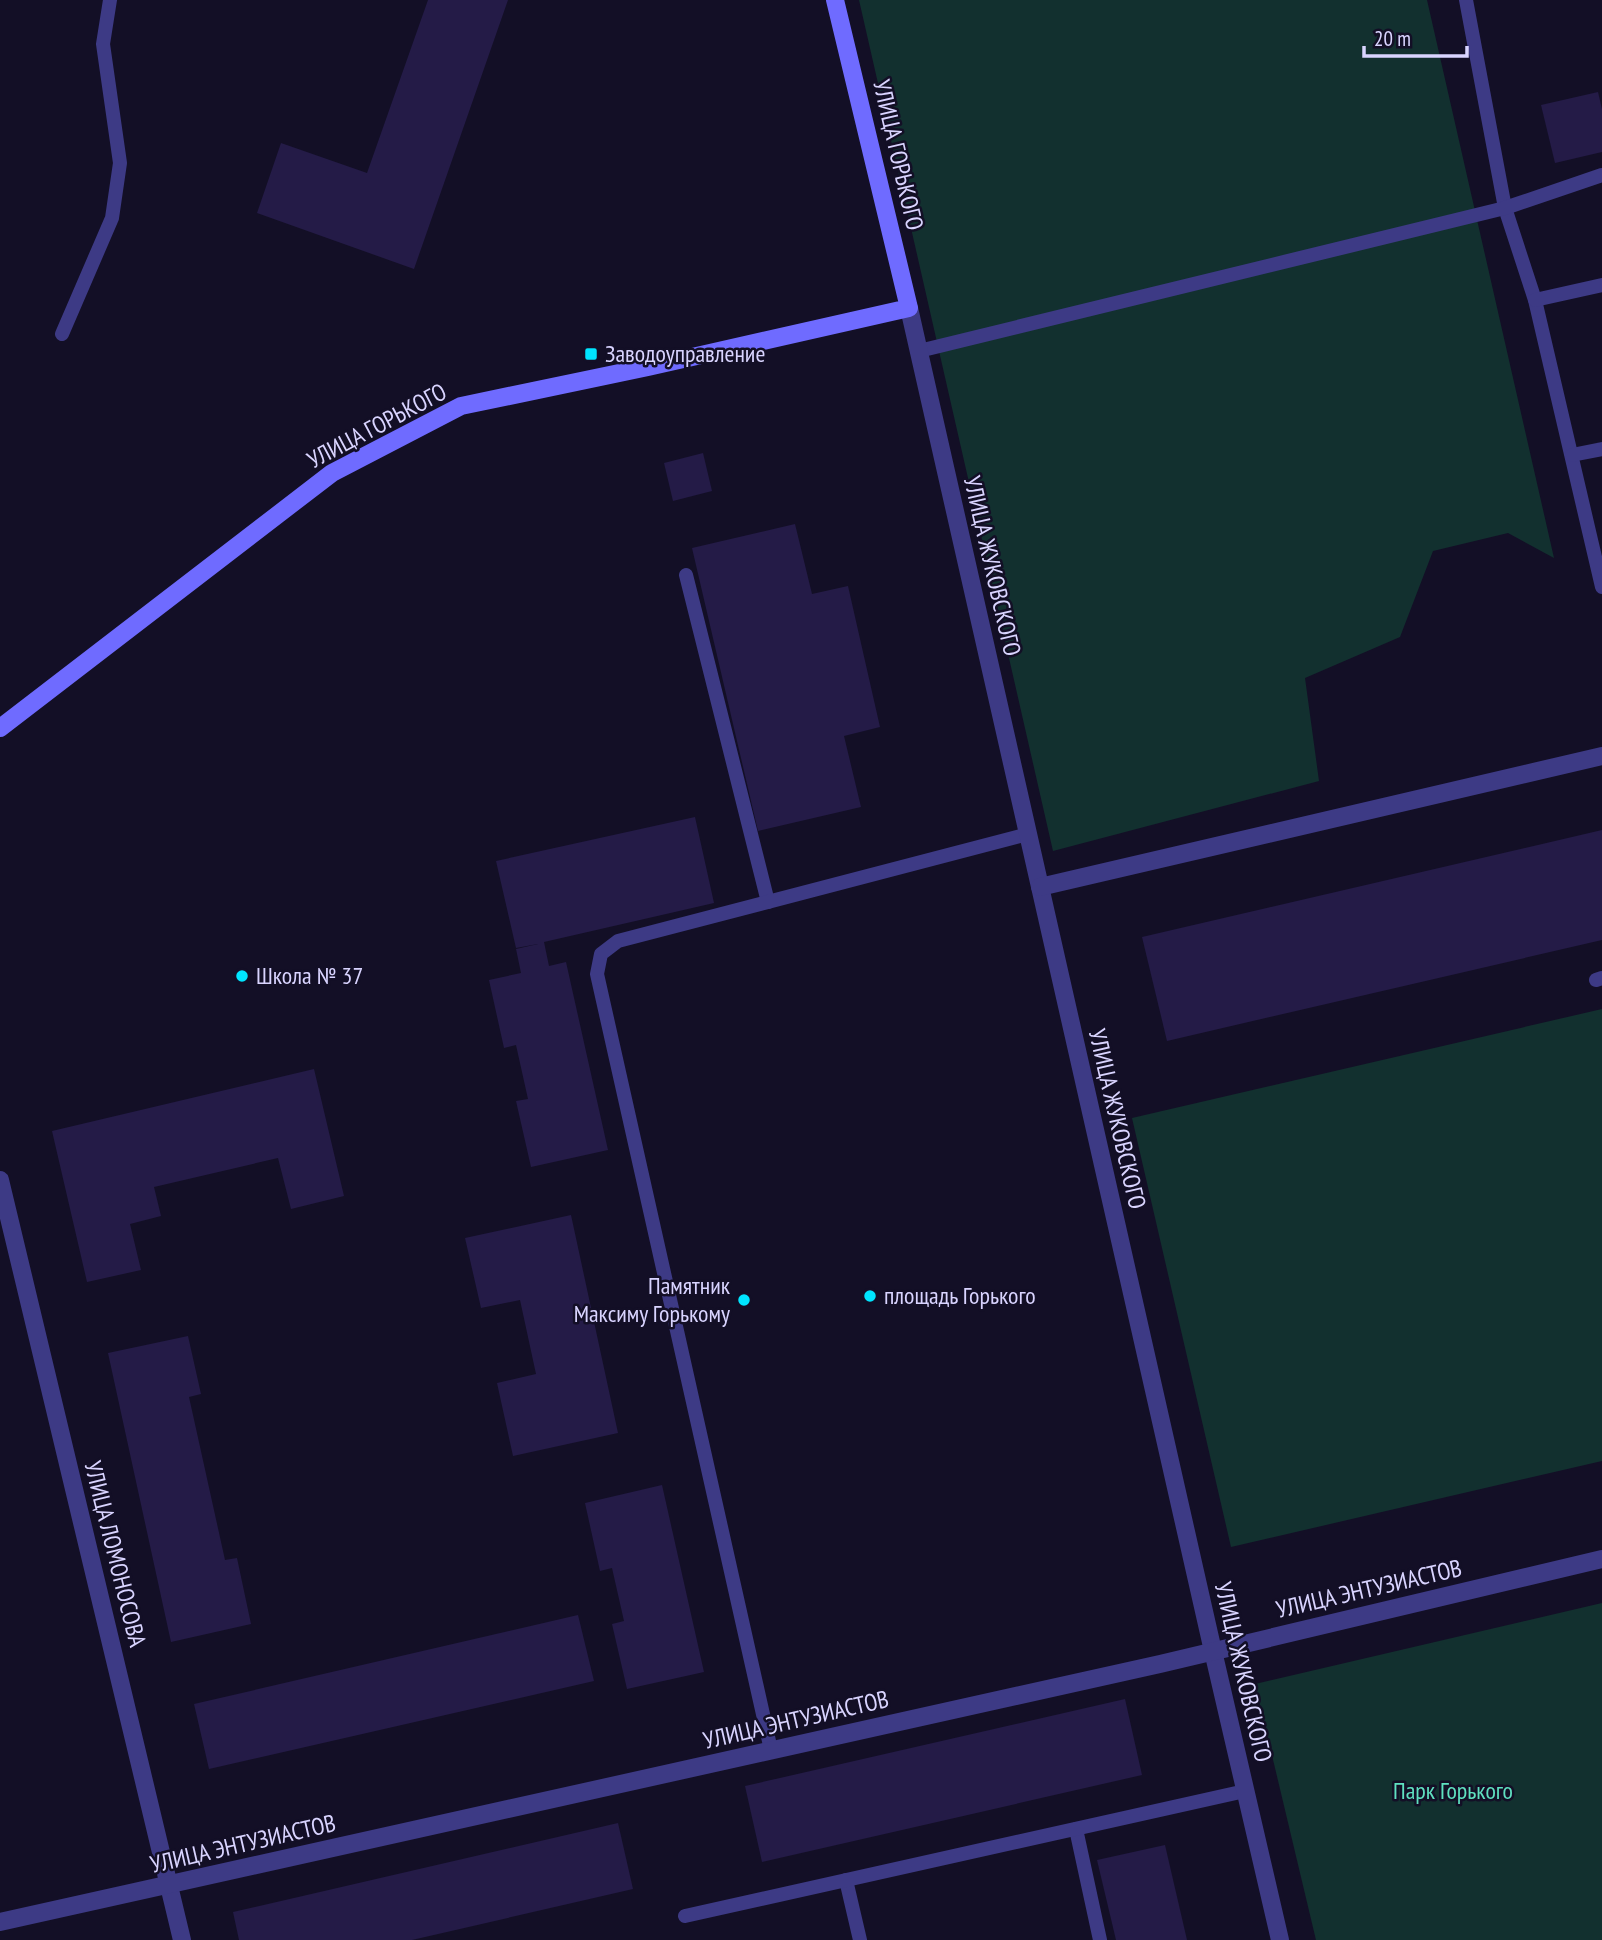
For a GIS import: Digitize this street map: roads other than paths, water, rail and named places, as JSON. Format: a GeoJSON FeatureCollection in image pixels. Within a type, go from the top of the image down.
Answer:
{"type":"FeatureCollection","features":[{"type":"Feature","properties":{"kind":"main road","name":"УЛИЦА ГОРЬКОГО"},"geometry":{"type":"LineString","coordinates":[[0,728],[332,473],[461,406],[909,308],[835,0]]}},
{"type":"Feature","properties":{"kind":"street","name":"УЛИЦА ЖУКОВСКОГО"},"geometry":{"type":"LineString","coordinates":[[909,308],[1280,1940]]}},
{"type":"Feature","properties":{"kind":"street"},"geometry":{"type":"LineString","coordinates":[[1040,887],[1602,756]]}},
{"type":"Feature","properties":{"kind":"street","name":"УЛИЦА ЛОМОНОСОВА"},"geometry":{"type":"LineString","coordinates":[[0,1180],[182,1940]]}},
{"type":"Feature","properties":{"kind":"street","name":"УЛИЦА ЭНТУЗИАСТОВ"},"geometry":{"type":"LineString","coordinates":[[0,1922],[1213,1651],[1602,1559]]}},
{"type":"Feature","properties":{"kind":"lane"},"geometry":{"type":"LineString","coordinates":[[62,334],[112,218],[120,163],[103,44],[110,0]]}},
{"type":"Feature","properties":{"kind":"lane"},"geometry":{"type":"LineString","coordinates":[[1466,0],[1505,208],[1535,300],[1599,556],[1602,587]]}},
{"type":"Feature","properties":{"kind":"lane"},"geometry":{"type":"LineString","coordinates":[[919,351],[1505,208],[1602,175]]}},
{"type":"Feature","properties":{"kind":"lane"},"geometry":{"type":"LineString","coordinates":[[1535,300],[1602,285]]}},
{"type":"Feature","properties":{"kind":"lane"},"geometry":{"type":"LineString","coordinates":[[1572,455],[1602,449]]}},
{"type":"Feature","properties":{"kind":"lane"},"geometry":{"type":"LineString","coordinates":[[686,575],[768,902]]}},
{"type":"Feature","properties":{"kind":"lane"},"geometry":{"type":"LineString","coordinates":[[771,1750],[597,974],[601,954],[618,942],[1028,834]]}},
{"type":"Feature","properties":{"kind":"lane"},"geometry":{"type":"LineString","coordinates":[[685,1916],[1245,1791]]}},
{"type":"Feature","properties":{"kind":"lane"},"geometry":{"type":"LineString","coordinates":[[1076,1829],[1100,1940]]}},
{"type":"Feature","properties":{"kind":"lane"},"geometry":{"type":"LineString","coordinates":[[846,1880],[860,1940]]}},
{"type":"Feature","properties":{"kind":"place","name":"Заводоуправление"},"geometry":{"type":"Point","coordinates":[591,354]}},
{"type":"Feature","properties":{"kind":"place","name":"Школа № 37"},"geometry":{"type":"Point","coordinates":[242,976]}},
{"type":"Feature","properties":{"kind":"place","name":"площадь Горького"},"geometry":{"type":"Point","coordinates":[870,1296]}},
{"type":"Feature","properties":{"kind":"place","name":"Памятник Максиму Горькому"},"geometry":{"type":"Point","coordinates":[744,1300]}},
{"type":"Feature","properties":{"kind":"park label","name":"Парк Горького"},"geometry":{"type":"Point","coordinates":[1453,1791]}}]}
